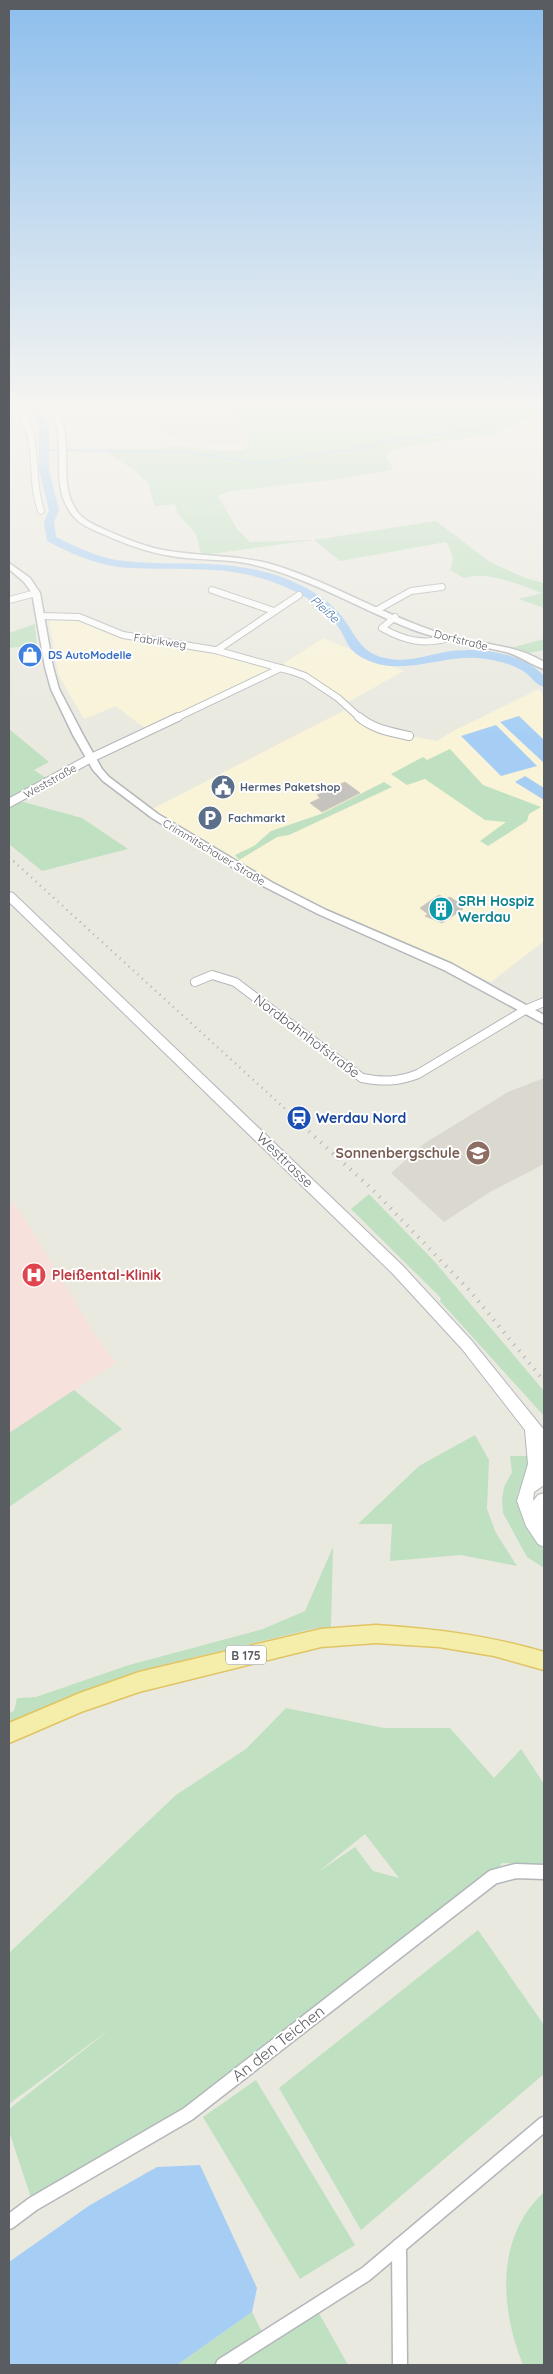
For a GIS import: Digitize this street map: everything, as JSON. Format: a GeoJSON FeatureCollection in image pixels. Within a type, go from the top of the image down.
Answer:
{"type":"FeatureCollection","features":[{"type":"Feature","properties":{"kind":"main road","name":"Westtrasse"},"geometry":{"type":"LineString","coordinates":[[9,896],[355,1227],[436,1310],[533,1426],[544,1442]]}},
{"type":"Feature","properties":{"kind":"main road"},"geometry":{"type":"LineString","coordinates":[[533,1426],[538,1480],[525,1493],[524,1499],[529,1516],[541,1533]]}},
{"type":"Feature","properties":{"kind":"main road"},"geometry":{"type":"LineString","coordinates":[[541,1533],[537,1510],[544,1500]]}},
{"type":"Feature","properties":{"kind":"main road","name":"B 175"},"geometry":{"type":"LineString","coordinates":[[9,1733],[80,1703],[139,1682],[321,1638],[376,1634],[439,1638],[494,1647],[544,1661]]}},
{"type":"Feature","properties":{"kind":"street","name":"Dorfstraße"},"geometry":{"type":"LineString","coordinates":[[78,517],[103,532],[169,554],[246,561],[274,569],[449,638],[522,653],[544,666]]}},
{"type":"Feature","properties":{"kind":"street"},"geometry":{"type":"LineString","coordinates":[[9,565],[27,580],[36,593],[9,600]]}},
{"type":"Feature","properties":{"kind":"street"},"geometry":{"type":"LineString","coordinates":[[377,610],[411,590],[442,587]]}},
{"type":"Feature","properties":{"kind":"street"},"geometry":{"type":"LineString","coordinates":[[212,590],[274,611]]}},
{"type":"Feature","properties":{"kind":"street","name":"Crimmitschauer Straße"},"geometry":{"type":"LineString","coordinates":[[36,593],[49,667],[56,689],[91,758],[106,779],[156,816],[261,880],[322,912],[448,967],[544,1020]]}},
{"type":"Feature","properties":{"kind":"street"},"geometry":{"type":"LineString","coordinates":[[217,650],[299,595]]}},
{"type":"Feature","properties":{"kind":"street","name":"Fabrikweg"},"geometry":{"type":"LineString","coordinates":[[40,616],[79,617],[123,635],[217,650],[281,668],[305,676],[338,698],[367,724],[382,730],[409,736]]}},
{"type":"Feature","properties":{"kind":"street"},"geometry":{"type":"LineString","coordinates":[[395,617],[382,628],[414,643],[422,644],[449,638]]}},
{"type":"Feature","properties":{"kind":"street"},"geometry":{"type":"LineString","coordinates":[[91,758],[281,668]]}},
{"type":"Feature","properties":{"kind":"street","name":"Weststraße"},"geometry":{"type":"LineString","coordinates":[[9,803],[91,758]]}},
{"type":"Feature","properties":{"kind":"street","name":"Nordbahnhofstraße"},"geometry":{"type":"LineString","coordinates":[[195,982],[212,976],[235,982],[362,1078],[387,1083],[401,1082],[418,1074],[526,1010],[544,1002]]}},
{"type":"Feature","properties":{"kind":"street","name":"An den Teichen"},"geometry":{"type":"LineString","coordinates":[[9,2222],[33,2204],[188,2114],[493,1877],[516,1871],[544,1872]]}},
{"type":"Feature","properties":{"kind":"street"},"geometry":{"type":"LineString","coordinates":[[224,2365],[366,2274],[544,2124]]}},
{"type":"Feature","properties":{"kind":"street"},"geometry":{"type":"LineString","coordinates":[[399,2246],[400,2365]]}},
{"type":"Feature","properties":{"kind":"shaded area"},"geometry":{"type":"Polygon","coordinates":[[[74,619],[130,639],[211,651],[282,670],[150,732],[116,706],[84,719],[58,674],[49,620],[74,619]]]}},
{"type":"Feature","properties":{"kind":"shaded area"},"geometry":{"type":"Polygon","coordinates":[[[323,638],[404,671],[348,702],[308,676],[281,665],[323,638]]]}},
{"type":"Feature","properties":{"kind":"shaded area"},"geometry":{"type":"Polygon","coordinates":[[[539,689],[544,697],[544,941],[491,982],[350,920],[237,863],[148,811],[349,708],[358,717],[409,736],[437,741],[453,731],[539,689]]]}},
{"type":"Feature","properties":{"kind":"shaded area","name":"Sonnenbergschule"},"geometry":{"type":"Polygon","coordinates":[[[544,1078],[544,1164],[490,1192],[444,1222],[391,1173],[425,1143],[508,1092],[544,1078]]]}},
{"type":"Feature","properties":{"kind":"shaded area","name":"Pleißental-Klinik"},"geometry":{"type":"Polygon","coordinates":[[[9,1199],[22,1214],[96,1336],[116,1363],[9,1433],[9,1199]]]}},
{"type":"Feature","properties":{"kind":"green space"},"geometry":{"type":"Polygon","coordinates":[[[230,517],[237,529],[250,542],[314,540],[203,555],[196,535],[181,518],[230,517]]]}},
{"type":"Feature","properties":{"kind":"green space"},"geometry":{"type":"Polygon","coordinates":[[[436,521],[490,562],[525,578],[544,583],[544,608],[519,599],[542,593],[493,577],[474,576],[464,578],[450,570],[452,555],[446,542],[340,561],[314,540],[436,521]]]}},
{"type":"Feature","properties":{"kind":"green space"},"geometry":{"type":"Polygon","coordinates":[[[35,624],[37,645],[9,648],[9,633],[35,624]]]}},
{"type":"Feature","properties":{"kind":"green space"},"geometry":{"type":"Polygon","coordinates":[[[544,639],[544,650],[524,654],[503,650],[544,639]]]}},
{"type":"Feature","properties":{"kind":"green space"},"geometry":{"type":"Polygon","coordinates":[[[9,729],[49,762],[34,770],[46,778],[9,799],[9,729]]]}},
{"type":"Feature","properties":{"kind":"green space"},"geometry":{"type":"Polygon","coordinates":[[[450,749],[483,785],[541,807],[529,814],[527,821],[488,846],[480,841],[506,822],[485,820],[425,779],[407,785],[391,774],[423,757],[427,760],[450,749]]]}},
{"type":"Feature","properties":{"kind":"green space"},"geometry":{"type":"Polygon","coordinates":[[[384,782],[392,787],[289,835],[277,837],[239,860],[235,855],[254,846],[271,831],[321,814],[384,782]]]}},
{"type":"Feature","properties":{"kind":"green space"},"geometry":{"type":"Polygon","coordinates":[[[20,801],[82,818],[128,849],[42,871],[9,844],[9,807],[20,801]]]}},
{"type":"Feature","properties":{"kind":"green space"},"geometry":{"type":"Polygon","coordinates":[[[369,1194],[434,1261],[544,1391],[544,1416],[440,1301],[441,1298],[351,1209],[369,1194]]]}},
{"type":"Feature","properties":{"kind":"green space"},"geometry":{"type":"Polygon","coordinates":[[[74,1390],[122,1429],[9,1507],[9,1433],[74,1390]]]}},
{"type":"Feature","properties":{"kind":"green space"},"geometry":{"type":"Polygon","coordinates":[[[475,1435],[489,1460],[487,1509],[496,1533],[517,1566],[461,1555],[390,1561],[392,1524],[358,1524],[419,1466],[475,1435]]]}},
{"type":"Feature","properties":{"kind":"green space"},"geometry":{"type":"Polygon","coordinates":[[[510,1456],[530,1456],[526,1477],[518,1492],[517,1503],[544,1551],[544,1568],[527,1557],[503,1513],[504,1487],[512,1472],[510,1456]]]}},
{"type":"Feature","properties":{"kind":"green space"},"geometry":{"type":"Polygon","coordinates":[[[333,1547],[331,1627],[312,1629],[158,1666],[88,1689],[9,1722],[9,1713],[14,1711],[17,1698],[36,1697],[129,1665],[263,1629],[305,1611],[333,1547]]]}},
{"type":"Feature","properties":{"kind":"green space"},"geometry":{"type":"Polygon","coordinates":[[[286,1708],[384,1728],[450,1728],[494,1778],[521,1749],[544,1784],[544,1864],[502,1863],[493,1877],[188,2114],[33,2204],[9,2131],[9,2109],[113,2027],[9,2104],[9,1953],[176,1795],[246,1749],[286,1708]],[[365,1834],[318,1872],[355,1847],[373,1871],[399,1878],[365,1834]]]}},
{"type":"Feature","properties":{"kind":"green space"},"geometry":{"type":"Polygon","coordinates":[[[478,1930],[544,2025],[544,2074],[361,2230],[279,2088],[478,1930]]]}},
{"type":"Feature","properties":{"kind":"green space"},"geometry":{"type":"Polygon","coordinates":[[[256,2080],[355,2245],[300,2279],[203,2117],[256,2080]]]}},
{"type":"Feature","properties":{"kind":"green space"},"geometry":{"type":"Polygon","coordinates":[[[544,2192],[544,2365],[523,2365],[515,2343],[510,2320],[506,2274],[510,2251],[517,2230],[528,2210],[544,2192]]]}},
{"type":"Feature","properties":{"kind":"green space"},"geometry":{"type":"Polygon","coordinates":[[[315,2306],[348,2365],[177,2365],[252,2312],[265,2338],[315,2306]]]}},
{"type":"Feature","properties":{"kind":"water"},"geometry":{"type":"Polygon","coordinates":[[[519,716],[544,740],[544,763],[500,722],[519,716]]]}},
{"type":"Feature","properties":{"kind":"water"},"geometry":{"type":"Polygon","coordinates":[[[496,725],[537,766],[501,776],[461,736],[496,725]]]}},
{"type":"Feature","properties":{"kind":"water"},"geometry":{"type":"Polygon","coordinates":[[[525,776],[544,788],[544,800],[515,782],[525,776]]]}},
{"type":"Feature","properties":{"kind":"water"},"geometry":{"type":"Polygon","coordinates":[[[200,2165],[257,2288],[252,2312],[177,2365],[9,2365],[9,2262],[90,2205],[157,2167],[200,2165]]]}},
{"type":"Feature","properties":{"kind":"building"},"geometry":{"type":"Polygon","coordinates":[[[345,782],[360,793],[322,812],[310,803],[320,798],[317,795],[345,782]]]}},
{"type":"Feature","properties":{"kind":"building","name":"SRH Hospiz Werdau"},"geometry":{"type":"Polygon","coordinates":[[[439,895],[446,899],[450,897],[459,903],[456,905],[463,909],[442,923],[425,916],[428,914],[420,908],[439,895]]]}},
{"type":"Feature","properties":{"kind":"waterway","name":"Pleiße"},"geometry":{"type":"LineString","coordinates":[[51,517],[49,522],[51,539],[95,559],[136,565],[224,567],[243,570],[282,581],[306,592],[319,601],[341,622],[354,646],[376,659],[386,662],[403,663],[464,654],[490,656],[515,662],[536,674],[544,683]]}},
{"type":"Feature","properties":{"kind":"railway"},"geometry":{"type":"LineString","coordinates":[[9,857],[305,1127]]}},
{"type":"Feature","properties":{"kind":"railway"},"geometry":{"type":"LineString","coordinates":[[303,1126],[375,1192],[470,1291],[544,1381]]}},
{"type":"Feature","properties":{"kind":"place","name":"DS AutoModelle"},"geometry":{"type":"Point","coordinates":[30,655]}},
{"type":"Feature","properties":{"kind":"place","name":"Hermes Paketshop"},"geometry":{"type":"Point","coordinates":[223,787]}},
{"type":"Feature","properties":{"kind":"place","name":"Fachmarkt"},"geometry":{"type":"Point","coordinates":[210,818]}},
{"type":"Feature","properties":{"kind":"place","name":"SRH Hospiz Werdau"},"geometry":{"type":"Point","coordinates":[441,909]}},
{"type":"Feature","properties":{"kind":"place","name":"Werdau Nord"},"geometry":{"type":"Point","coordinates":[299,1118]}},
{"type":"Feature","properties":{"kind":"place","name":"Sonnenbergschule"},"geometry":{"type":"Point","coordinates":[478,1153]}},
{"type":"Feature","properties":{"kind":"place","name":"Pleißental-Klinik"},"geometry":{"type":"Point","coordinates":[34,1275]}}]}
